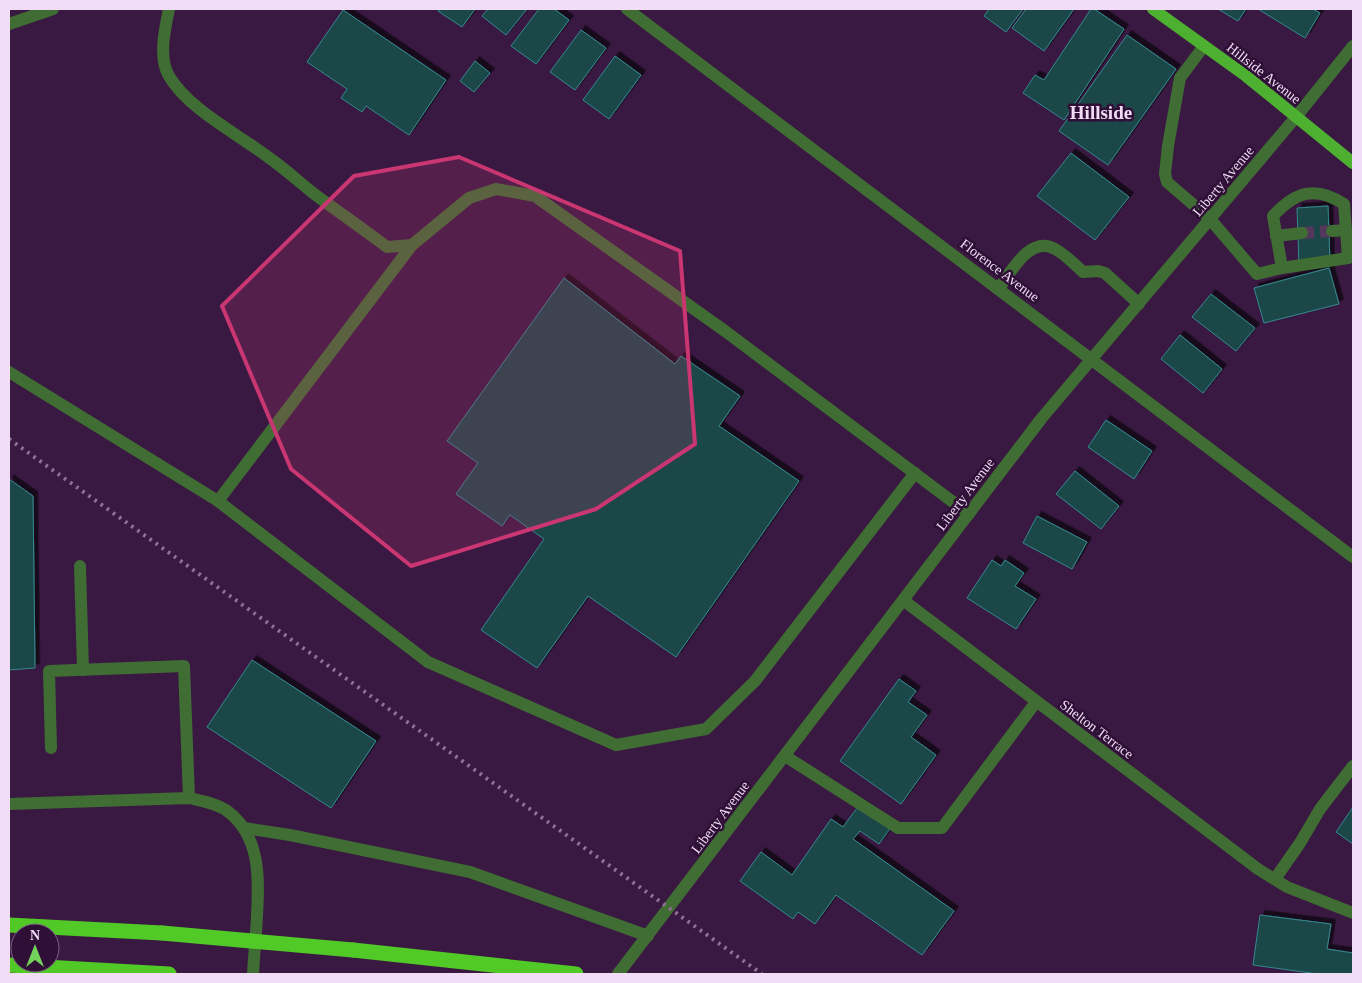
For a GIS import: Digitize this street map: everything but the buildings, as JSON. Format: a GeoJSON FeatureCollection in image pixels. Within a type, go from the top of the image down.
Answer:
{"type":"FeatureCollection","features":[{"type":"Feature","properties":{"kind":"highway"},"geometry":{"type":"LineString","coordinates":[[9,925],[162,932],[576,974]]}},
{"type":"Feature","properties":{"kind":"highway"},"geometry":{"type":"LineString","coordinates":[[9,965],[162,974]]}},
{"type":"Feature","properties":{"kind":"main road","name":"Hillside Avenue"},"geometry":{"type":"LineString","coordinates":[[1154,9],[1246,76],[1353,163]]}},
{"type":"Feature","properties":{"kind":"street"},"geometry":{"type":"LineString","coordinates":[[9,24],[53,9]]}},
{"type":"Feature","properties":{"kind":"street"},"geometry":{"type":"LineString","coordinates":[[169,9],[165,29],[164,57],[168,75],[180,92],[387,247],[412,245]]}},
{"type":"Feature","properties":{"kind":"street","name":"Florence Avenue"},"geometry":{"type":"LineString","coordinates":[[627,9],[1353,556]]}},
{"type":"Feature","properties":{"kind":"street"},"geometry":{"type":"LineString","coordinates":[[1204,46],[1180,78],[1165,174],[1167,182],[1210,219],[1257,274],[1351,255],[1346,230],[1344,204],[1331,196],[1318,193],[1296,195],[1285,203],[1273,216],[1282,268]]}},
{"type":"Feature","properties":{"kind":"street","name":"Liberty Avenue"},"geometry":{"type":"LineString","coordinates":[[618,974],[1040,419],[1296,117],[1353,46]]}},
{"type":"Feature","properties":{"kind":"street"},"geometry":{"type":"LineString","coordinates":[[218,501],[412,245],[469,198],[496,189],[535,196],[725,331],[969,514]]}},
{"type":"Feature","properties":{"kind":"street"},"geometry":{"type":"LineString","coordinates":[[1332,230],[1346,230]]}},
{"type":"Feature","properties":{"kind":"street"},"geometry":{"type":"LineString","coordinates":[[1276,236],[1302,233]]}},
{"type":"Feature","properties":{"kind":"street"},"geometry":{"type":"LineString","coordinates":[[998,288],[1027,252],[1043,245],[1055,249],[1083,272],[1098,271],[1105,273],[1139,304]]}},
{"type":"Feature","properties":{"kind":"street"},"geometry":{"type":"LineString","coordinates":[[9,372],[218,501],[428,662],[616,744],[706,728],[756,681],[915,473]]}},
{"type":"Feature","properties":{"kind":"street"},"geometry":{"type":"LineString","coordinates":[[80,566],[83,670]]}},
{"type":"Feature","properties":{"kind":"street","name":"Shelton Terrace"},"geometry":{"type":"LineString","coordinates":[[903,600],[1258,869],[1287,887],[1353,913]]}},
{"type":"Feature","properties":{"kind":"street"},"geometry":{"type":"LineString","coordinates":[[51,748],[49,671],[184,666],[189,798]]}},
{"type":"Feature","properties":{"kind":"street"},"geometry":{"type":"LineString","coordinates":[[785,756],[898,828],[942,828],[1036,702]]}},
{"type":"Feature","properties":{"kind":"street"},"geometry":{"type":"LineString","coordinates":[[1275,879],[1320,809],[1353,766]]}},
{"type":"Feature","properties":{"kind":"street"},"geometry":{"type":"LineString","coordinates":[[9,804],[189,798],[214,804],[225,810],[244,828],[255,853],[258,867],[253,974]]}},
{"type":"Feature","properties":{"kind":"street"},"geometry":{"type":"LineString","coordinates":[[244,828],[290,835],[470,872],[648,936]]}},
{"type":"Feature","properties":{"kind":"highlighted area"},"geometry":{"type":"Polygon","coordinates":[[[459,157],[680,251],[695,444],[596,509],[411,566],[291,469],[222,306],[354,176],[459,157]]]}},
{"type":"Feature","properties":{"kind":"tunnel"},"geometry":{"type":"LineString","coordinates":[[1302,233],[1332,231]]}},
{"type":"Feature","properties":{"kind":"railway"},"geometry":{"type":"LineString","coordinates":[[9,439],[762,974]]}},
{"type":"Feature","properties":{"kind":"district","name":"Hillside"},"geometry":{"type":"Point","coordinates":[1101,112]}}]}
